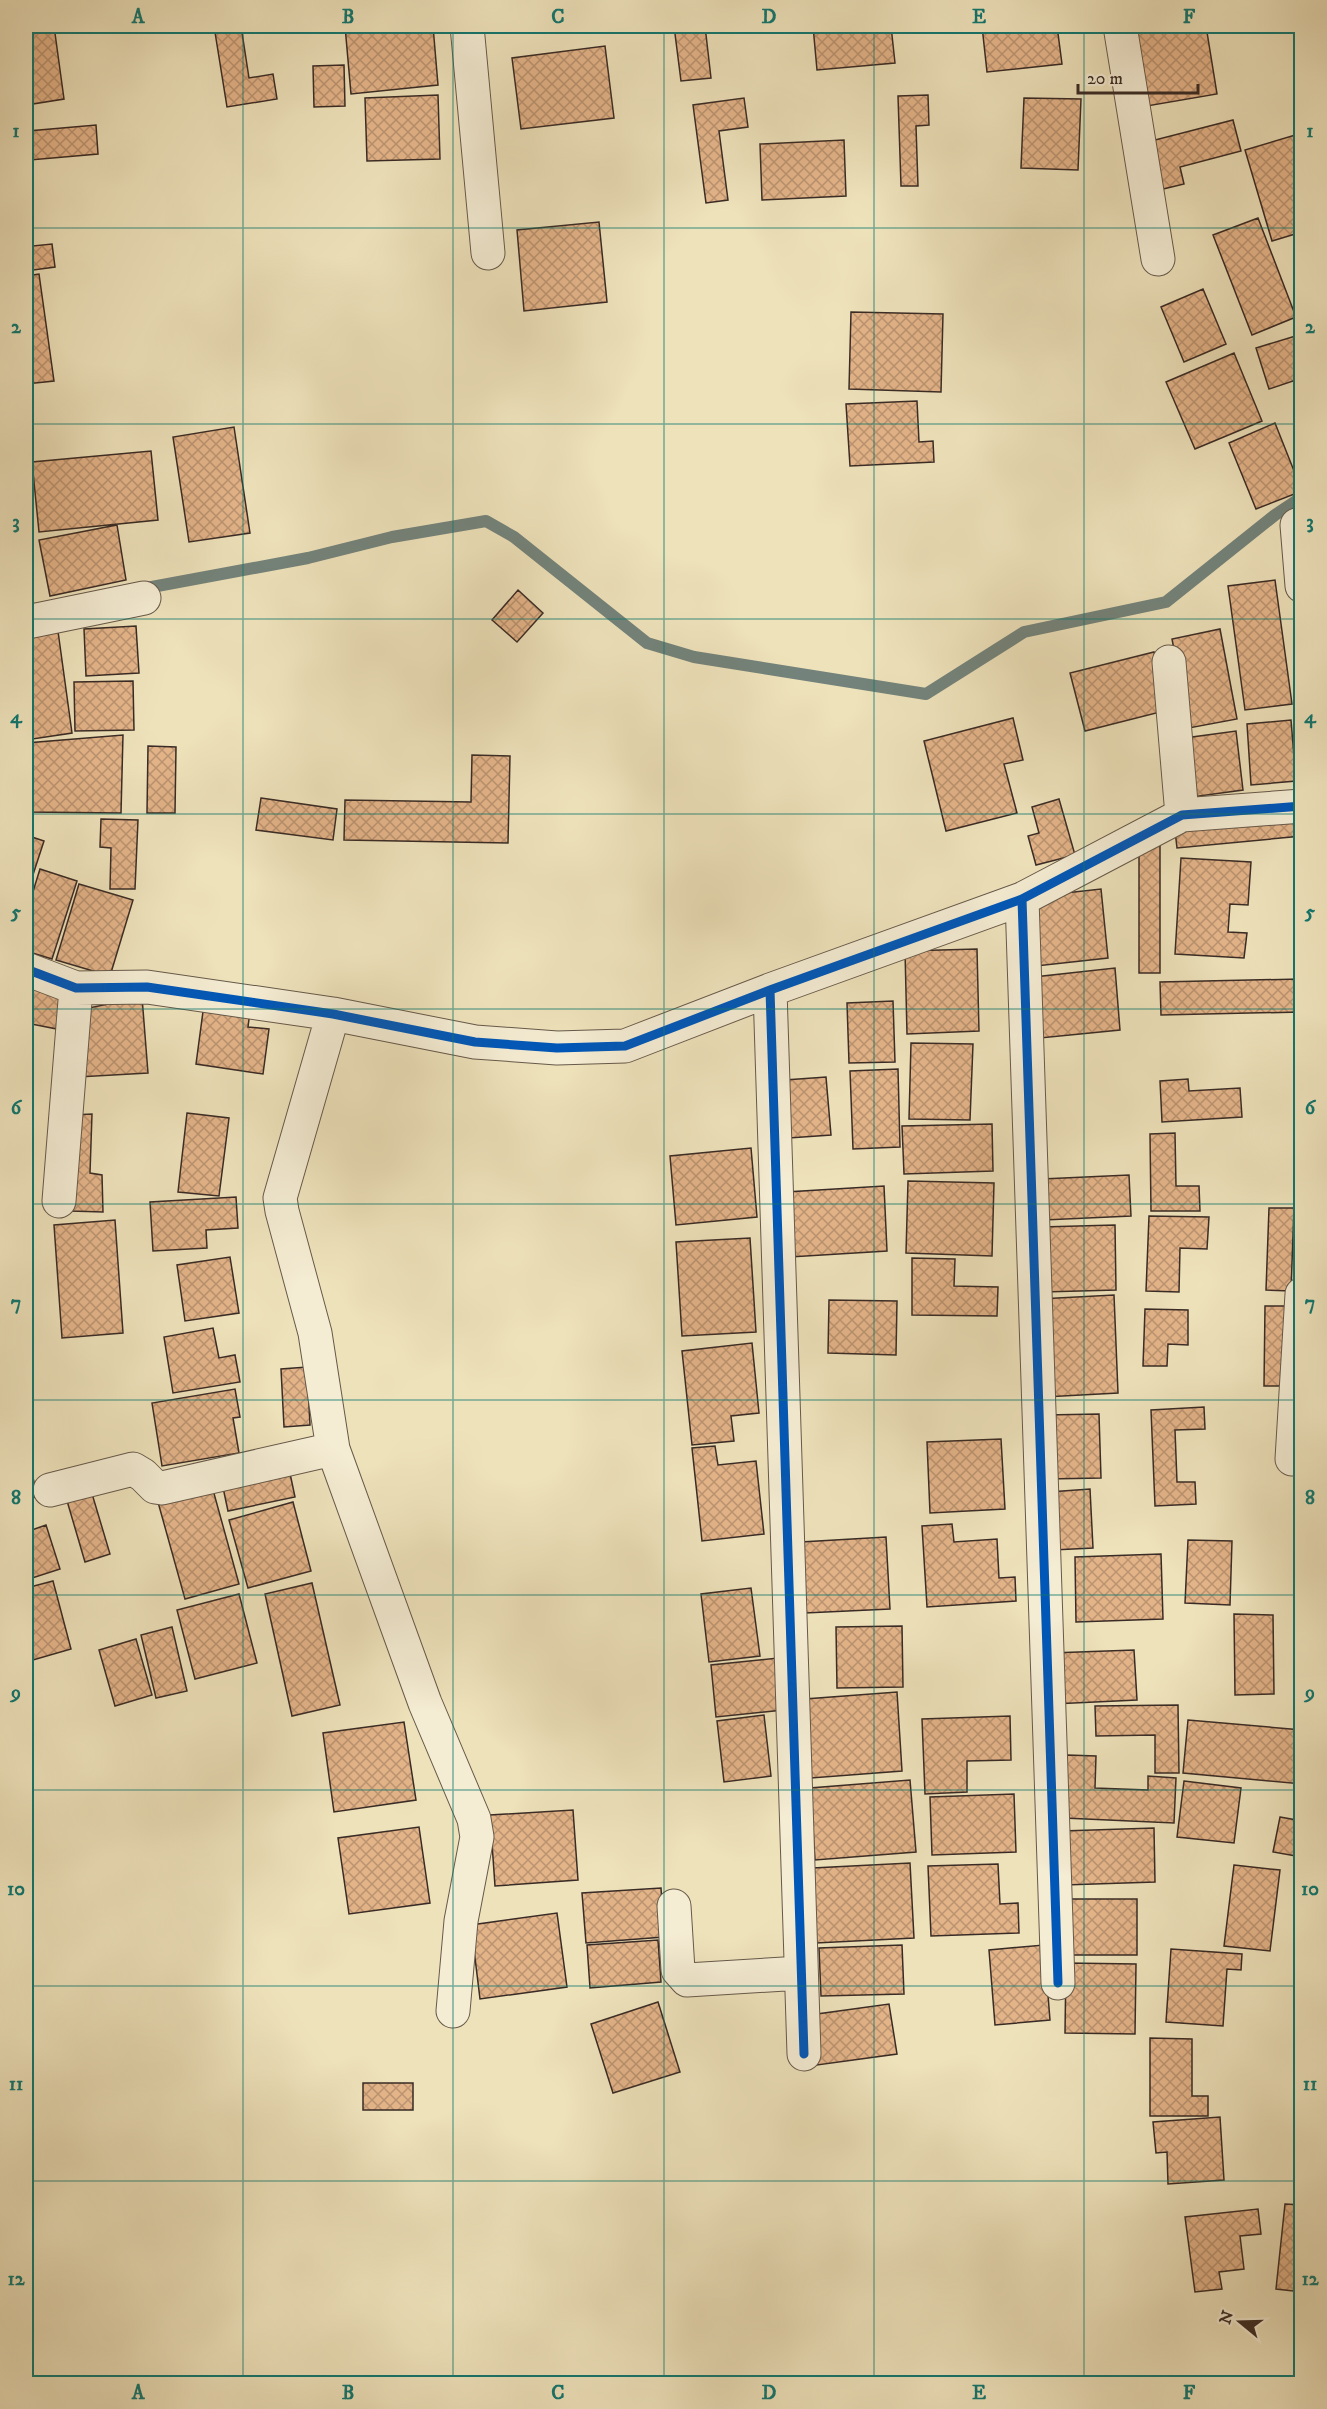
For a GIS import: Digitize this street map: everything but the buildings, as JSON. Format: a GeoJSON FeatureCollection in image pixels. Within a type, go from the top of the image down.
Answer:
{"type":"FeatureCollection","features":[{"type":"Feature","properties":{"kind":"street"},"geometry":{"type":"LineString","coordinates":[[467,26],[488,253]]}},
{"type":"Feature","properties":{"kind":"street"},"geometry":{"type":"LineString","coordinates":[[1120,26],[1158,259]]}},
{"type":"Feature","properties":{"kind":"street"},"geometry":{"type":"LineString","coordinates":[[1297,525],[1302,586]]}},
{"type":"Feature","properties":{"kind":"street"},"geometry":{"type":"LineString","coordinates":[[26,618],[32,621],[144,598]]}},
{"type":"Feature","properties":{"kind":"street"},"geometry":{"type":"LineString","coordinates":[[1169,662],[1182,815]]}},
{"type":"Feature","properties":{"kind":"street"},"geometry":{"type":"LineString","coordinates":[[26,969],[76,988],[147,987],[333,1014],[475,1042],[557,1048],[625,1046],[770,990],[1022,899],[1182,815],[1302,806]]}},
{"type":"Feature","properties":{"kind":"street"},"geometry":{"type":"LineString","coordinates":[[1022,899],[1058,1983]]}},
{"type":"Feature","properties":{"kind":"street"},"geometry":{"type":"LineString","coordinates":[[59,1201],[76,988]]}},
{"type":"Feature","properties":{"kind":"street"},"geometry":{"type":"LineString","coordinates":[[770,990],[804,2054]]}},
{"type":"Feature","properties":{"kind":"street"},"geometry":{"type":"LineString","coordinates":[[333,1014],[280,1198],[315,1333],[333,1449],[425,1703],[474,1819],[477,1837],[461,1921],[453,2011]]}},
{"type":"Feature","properties":{"kind":"street"},"geometry":{"type":"LineString","coordinates":[[1292,1459],[1302,1294]]}},
{"type":"Feature","properties":{"kind":"street"},"geometry":{"type":"LineString","coordinates":[[50,1490],[133,1469],[143,1475],[154,1487],[162,1488],[333,1449]]}},
{"type":"Feature","properties":{"kind":"street"},"geometry":{"type":"LineString","coordinates":[[674,1906],[678,1970],[687,1980],[801,1973]]}},
{"type":"Feature","properties":{"kind":"waterway"},"geometry":{"type":"LineString","coordinates":[[141,589],[308,558],[392,537],[486,521],[514,537],[647,643],[694,657],[926,694],[1024,632],[1166,602],[1275,515],[1302,497]]}},
{"type":"Feature","properties":{"kind":"cycle path"},"geometry":{"type":"LineString","coordinates":[[26,969],[76,988],[147,987],[333,1014],[475,1042],[557,1048],[625,1046],[770,990],[1022,899],[1182,815],[1302,806]]}},
{"type":"Feature","properties":{"kind":"cycle path"},"geometry":{"type":"LineString","coordinates":[[1022,899],[1058,1983]]}},
{"type":"Feature","properties":{"kind":"cycle path"},"geometry":{"type":"LineString","coordinates":[[770,990],[804,2054]]}}]}
